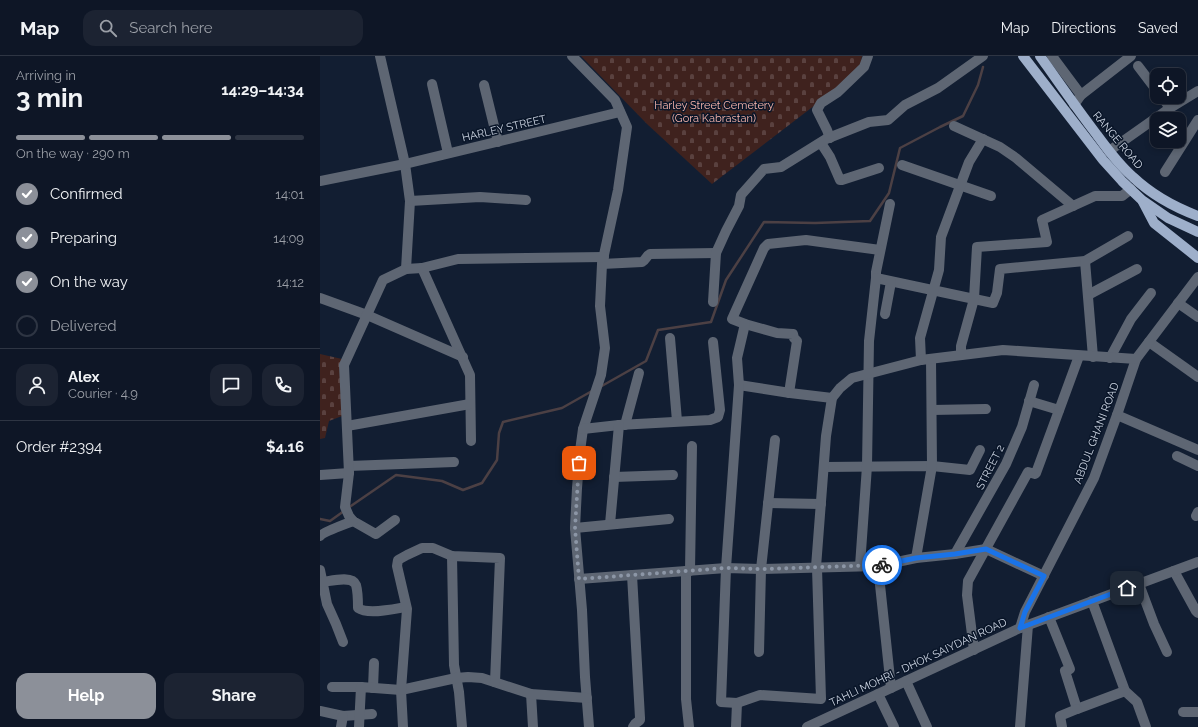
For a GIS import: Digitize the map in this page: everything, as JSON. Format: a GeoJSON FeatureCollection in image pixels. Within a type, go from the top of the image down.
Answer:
{"type":"FeatureCollection","features":[{"type":"Feature","properties":{"kind":"main road"},"geometry":{"type":"LineString","coordinates":[[1023,56],[1103,160],[1131,189],[1142,200],[1168,218],[1198,232]]}},
{"type":"Feature","properties":{"kind":"main road","name":"RANGE ROAD"},"geometry":{"type":"LineString","coordinates":[[1040,56],[1074,105],[1121,165],[1151,192],[1181,210],[1198,216]]}},
{"type":"Feature","properties":{"kind":"main road"},"geometry":{"type":"LineString","coordinates":[[1142,200],[1154,223],[1198,258]]}},
{"type":"Feature","properties":{"kind":"street"},"geometry":{"type":"LineString","coordinates":[[380,56],[405,164],[410,202],[406,269]]}},
{"type":"Feature","properties":{"kind":"street"},"geometry":{"type":"LineString","coordinates":[[572,56],[615,100],[627,127],[618,190],[603,260],[600,306],[605,348],[601,375],[583,429],[575,528],[589,727]]}},
{"type":"Feature","properties":{"kind":"street"},"geometry":{"type":"LineString","coordinates":[[868,56],[864,67],[838,92],[821,103],[817,110],[827,130],[825,140],[830,157],[840,180],[879,168]]}},
{"type":"Feature","properties":{"kind":"street"},"geometry":{"type":"LineString","coordinates":[[713,302],[716,253],[739,206],[741,195],[764,169],[781,167],[825,140],[869,122],[888,120],[905,106],[938,88],[983,56]]}},
{"type":"Feature","properties":{"kind":"street"},"geometry":{"type":"LineString","coordinates":[[1052,56],[1081,95]]}},
{"type":"Feature","properties":{"kind":"street"},"geometry":{"type":"LineString","coordinates":[[1074,105],[1081,95],[1131,56]]}},
{"type":"Feature","properties":{"kind":"street"},"geometry":{"type":"LineString","coordinates":[[1138,66],[1150,82]]}},
{"type":"Feature","properties":{"kind":"street"},"geometry":{"type":"LineString","coordinates":[[432,84],[448,153]]}},
{"type":"Feature","properties":{"kind":"street"},"geometry":{"type":"LineString","coordinates":[[484,85],[498,142]]}},
{"type":"Feature","properties":{"kind":"street"},"geometry":{"type":"LineString","coordinates":[[1109,151],[1170,108],[1198,91]]}},
{"type":"Feature","properties":{"kind":"street"},"geometry":{"type":"LineString","coordinates":[[1167,104],[1170,108]]}},
{"type":"Feature","properties":{"kind":"street","name":"HARLEY STREET"},"geometry":{"type":"LineString","coordinates":[[320,181],[405,164],[620,112]]}},
{"type":"Feature","properties":{"kind":"street"},"geometry":{"type":"LineString","coordinates":[[1165,172],[1198,120]]}},
{"type":"Feature","properties":{"kind":"street"},"geometry":{"type":"LineString","coordinates":[[954,126],[1000,147],[1016,158],[1073,206]]}},
{"type":"Feature","properties":{"kind":"street"},"geometry":{"type":"LineString","coordinates":[[916,558],[932,466],[932,410],[926,360],[920,338],[939,270],[941,237],[969,162],[983,139]]}},
{"type":"Feature","properties":{"kind":"street"},"geometry":{"type":"LineString","coordinates":[[902,165],[991,196]]}},
{"type":"Feature","properties":{"kind":"street"},"geometry":{"type":"LineString","coordinates":[[961,356],[961,346],[974,299],[977,247],[1047,242],[1042,220],[1095,196],[1122,196],[1131,189]]}},
{"type":"Feature","properties":{"kind":"street"},"geometry":{"type":"LineString","coordinates":[[410,202],[480,197],[526,200]]}},
{"type":"Feature","properties":{"kind":"street"},"geometry":{"type":"LineString","coordinates":[[860,566],[867,466],[869,341],[876,272],[890,204]]}},
{"type":"Feature","properties":{"kind":"street"},"geometry":{"type":"LineString","coordinates":[[876,278],[993,304],[997,293],[1000,269],[1085,260],[1128,236]]}},
{"type":"Feature","properties":{"kind":"street"},"geometry":{"type":"LineString","coordinates":[[789,393],[797,341],[793,334],[777,333],[732,319],[764,248],[768,244],[806,240],[880,250]]}},
{"type":"Feature","properties":{"kind":"street"},"geometry":{"type":"LineString","coordinates":[[349,515],[349,469],[344,365],[383,280],[406,269],[422,268],[458,259],[603,260],[642,262],[650,254],[716,253]]}},
{"type":"Feature","properties":{"kind":"street"},"geometry":{"type":"LineString","coordinates":[[1085,260],[1093,356]]}},
{"type":"Feature","properties":{"kind":"street"},"geometry":{"type":"LineString","coordinates":[[422,268],[470,375],[471,441]]}},
{"type":"Feature","properties":{"kind":"street"},"geometry":{"type":"LineString","coordinates":[[1088,295],[1137,269]]}},
{"type":"Feature","properties":{"kind":"street","name":"ABDUL GHANI ROAD"},"geometry":{"type":"LineString","coordinates":[[1020,727],[1025,612],[1094,478],[1136,359],[1198,277]]}},
{"type":"Feature","properties":{"kind":"street"},"geometry":{"type":"LineString","coordinates":[[885,314],[891,282]]}},
{"type":"Feature","properties":{"kind":"street"},"geometry":{"type":"LineString","coordinates":[[1110,358],[1131,319],[1151,293]]}},
{"type":"Feature","properties":{"kind":"street"},"geometry":{"type":"LineString","coordinates":[[320,298],[367,315],[463,357]]}},
{"type":"Feature","properties":{"kind":"street"},"geometry":{"type":"LineString","coordinates":[[1178,303],[1198,317]]}},
{"type":"Feature","properties":{"kind":"street"},"geometry":{"type":"LineString","coordinates":[[745,324],[737,358],[739,385],[726,568],[721,702],[737,703],[760,695],[821,699],[816,567],[826,436],[832,398],[840,388],[852,378],[926,360],[1003,350],[1136,359]]}},
{"type":"Feature","properties":{"kind":"street"},"geometry":{"type":"LineString","coordinates":[[670,338],[677,421]]}},
{"type":"Feature","properties":{"kind":"street"},"geometry":{"type":"LineString","coordinates":[[583,429],[677,421],[710,420],[718,417],[720,410],[713,342]]}},
{"type":"Feature","properties":{"kind":"street"},"geometry":{"type":"LineString","coordinates":[[1149,342],[1198,377]]}},
{"type":"Feature","properties":{"kind":"street"},"geometry":{"type":"LineString","coordinates":[[974,650],[967,595],[968,580],[1028,472],[1036,473],[1079,356]]}},
{"type":"Feature","properties":{"kind":"street"},"geometry":{"type":"LineString","coordinates":[[610,524],[614,477],[622,425],[639,373]]}},
{"type":"Feature","properties":{"kind":"street"},"geometry":{"type":"LineString","coordinates":[[739,385],[832,398]]}},
{"type":"Feature","properties":{"kind":"street","name":"STREET 2"},"geometry":{"type":"LineString","coordinates":[[955,554],[1006,464],[1022,427],[1034,385]]}},
{"type":"Feature","properties":{"kind":"street"},"geometry":{"type":"LineString","coordinates":[[1029,401],[1059,410]]}},
{"type":"Feature","properties":{"kind":"street"},"geometry":{"type":"LineString","coordinates":[[347,426],[470,404]]}},
{"type":"Feature","properties":{"kind":"street"},"geometry":{"type":"LineString","coordinates":[[932,410],[986,408]]}},
{"type":"Feature","properties":{"kind":"street"},"geometry":{"type":"LineString","coordinates":[[1117,415],[1198,450]]}},
{"type":"Feature","properties":{"kind":"street"},"geometry":{"type":"LineString","coordinates":[[758,652],[761,569],[775,440]]}},
{"type":"Feature","properties":{"kind":"street"},"geometry":{"type":"LineString","coordinates":[[689,727],[686,699],[692,446]]}},
{"type":"Feature","properties":{"kind":"street"},"geometry":{"type":"LineString","coordinates":[[824,467],[932,466],[970,470],[980,450]]}},
{"type":"Feature","properties":{"kind":"street"},"geometry":{"type":"LineString","coordinates":[[1177,456],[1197,462]]}},
{"type":"Feature","properties":{"kind":"street"},"geometry":{"type":"LineString","coordinates":[[320,475],[349,469],[454,462]]}},
{"type":"Feature","properties":{"kind":"street"},"geometry":{"type":"LineString","coordinates":[[614,477],[673,475]]}},
{"type":"Feature","properties":{"kind":"street"},"geometry":{"type":"LineString","coordinates":[[768,503],[821,504]]}},
{"type":"Feature","properties":{"kind":"street"},"geometry":{"type":"LineString","coordinates":[[349,515],[376,534],[395,520]]}},
{"type":"Feature","properties":{"kind":"street"},"geometry":{"type":"LineString","coordinates":[[320,534],[349,515]]}},
{"type":"Feature","properties":{"kind":"street"},"geometry":{"type":"LineString","coordinates":[[575,528],[669,519]]}},
{"type":"Feature","properties":{"kind":"street"},"geometry":{"type":"LineString","coordinates":[[403,727],[401,690],[406,607],[397,566],[398,560],[407,554],[422,548],[433,548],[452,556],[500,558],[496,682]]}},
{"type":"Feature","properties":{"kind":"street"},"geometry":{"type":"LineString","coordinates":[[579,579],[726,568],[761,569],[878,566],[916,558],[986,549],[1044,576]]}},
{"type":"Feature","properties":{"kind":"street"},"geometry":{"type":"LineString","coordinates":[[452,556],[454,665],[459,692],[462,727]]}},
{"type":"Feature","properties":{"kind":"street","name":"TAHLI MOHRI - DHOK SAIYDAN ROAD"},"geometry":{"type":"LineString","coordinates":[[807,727],[1024,627],[1198,562]]}},
{"type":"Feature","properties":{"kind":"street"},"geometry":{"type":"LineString","coordinates":[[878,566],[891,688]]}},
{"type":"Feature","properties":{"kind":"street"},"geometry":{"type":"LineString","coordinates":[[320,570],[327,604],[343,642]]}},
{"type":"Feature","properties":{"kind":"street"},"geometry":{"type":"LineString","coordinates":[[1174,571],[1198,613]]}},
{"type":"Feature","properties":{"kind":"street"},"geometry":{"type":"LineString","coordinates":[[632,575],[640,718],[640,720],[634,724],[633,727]]}},
{"type":"Feature","properties":{"kind":"street"},"geometry":{"type":"LineString","coordinates":[[323,582],[347,579],[353,581],[356,585],[358,608],[362,611],[388,610],[406,607]]}},
{"type":"Feature","properties":{"kind":"street"},"geometry":{"type":"LineString","coordinates":[[1139,584],[1154,624],[1168,652]]}},
{"type":"Feature","properties":{"kind":"street"},"geometry":{"type":"LineString","coordinates":[[1092,601],[1125,691],[1137,702],[1146,727]]}},
{"type":"Feature","properties":{"kind":"street"},"geometry":{"type":"LineString","coordinates":[[1049,617],[1070,669],[1065,671],[1077,709]]}},
{"type":"Feature","properties":{"kind":"street"},"geometry":{"type":"LineString","coordinates":[[373,688],[374,662]]}},
{"type":"Feature","properties":{"kind":"street"},"geometry":{"type":"LineString","coordinates":[[332,687],[361,687],[401,690],[456,678],[468,677],[482,678],[531,694],[587,698]]}},
{"type":"Feature","properties":{"kind":"street"},"geometry":{"type":"LineString","coordinates":[[906,682],[927,727]]}},
{"type":"Feature","properties":{"kind":"street"},"geometry":{"type":"LineString","coordinates":[[359,727],[361,687]]}},
{"type":"Feature","properties":{"kind":"street"},"geometry":{"type":"LineString","coordinates":[[1062,727],[1060,716],[1125,691]]}},
{"type":"Feature","properties":{"kind":"street"},"geometry":{"type":"LineString","coordinates":[[531,694],[532,727]]}},
{"type":"Feature","properties":{"kind":"street"},"geometry":{"type":"LineString","coordinates":[[878,694],[894,727]]}},
{"type":"Feature","properties":{"kind":"street"},"geometry":{"type":"LineString","coordinates":[[736,727],[737,703]]}},
{"type":"Feature","properties":{"kind":"street"},"geometry":{"type":"LineString","coordinates":[[320,711],[343,716],[372,714]]}},
{"type":"Feature","properties":{"kind":"street"},"geometry":{"type":"LineString","coordinates":[[1183,712],[1198,712]]}},
{"type":"Feature","properties":{"kind":"street"},"geometry":{"type":"LineString","coordinates":[[342,727],[343,716]]}},
{"type":"Feature","properties":{"kind":"green space","name":"Harley Street Cemetery (Gora Kabrastan)"},"geometry":{"type":"Polygon","coordinates":[[[581,56],[862,56],[860,67],[849,79],[712,184],[647,124],[581,56]]]}},
{"type":"Feature","properties":{"kind":"green space"},"geometry":{"type":"Polygon","coordinates":[[[320,354],[342,359],[342,416],[329,421],[325,438],[320,439],[320,354]]]}},
{"type":"Feature","properties":{"kind":"waterway"},"geometry":{"type":"LineString","coordinates":[[600,387],[646,361],[658,330],[711,322],[726,280],[764,222],[815,223],[870,221],[889,193],[900,148],[963,116],[978,85],[983,67]]}},
{"type":"Feature","properties":{"kind":"waterway"},"geometry":{"type":"LineString","coordinates":[[348,508],[396,475],[442,481],[463,490],[482,483],[497,460],[499,433],[503,422],[562,408],[592,391]]}},
{"type":"Feature","properties":{"kind":"waterway"},"geometry":{"type":"LineString","coordinates":[[320,519],[330,521],[344,511]]}},
{"type":"Feature","properties":{"kind":"way so far"},"geometry":{"type":"LineString","coordinates":[[579,463],[575,528],[579,579],[726,568],[761,569],[882,565]]}},
{"type":"Feature","properties":{"kind":"route"},"geometry":{"type":"LineString","coordinates":[[882,565],[916,558],[986,549],[998,554],[1044,576],[1025,612],[1020,628],[1127,588]]}}]}
